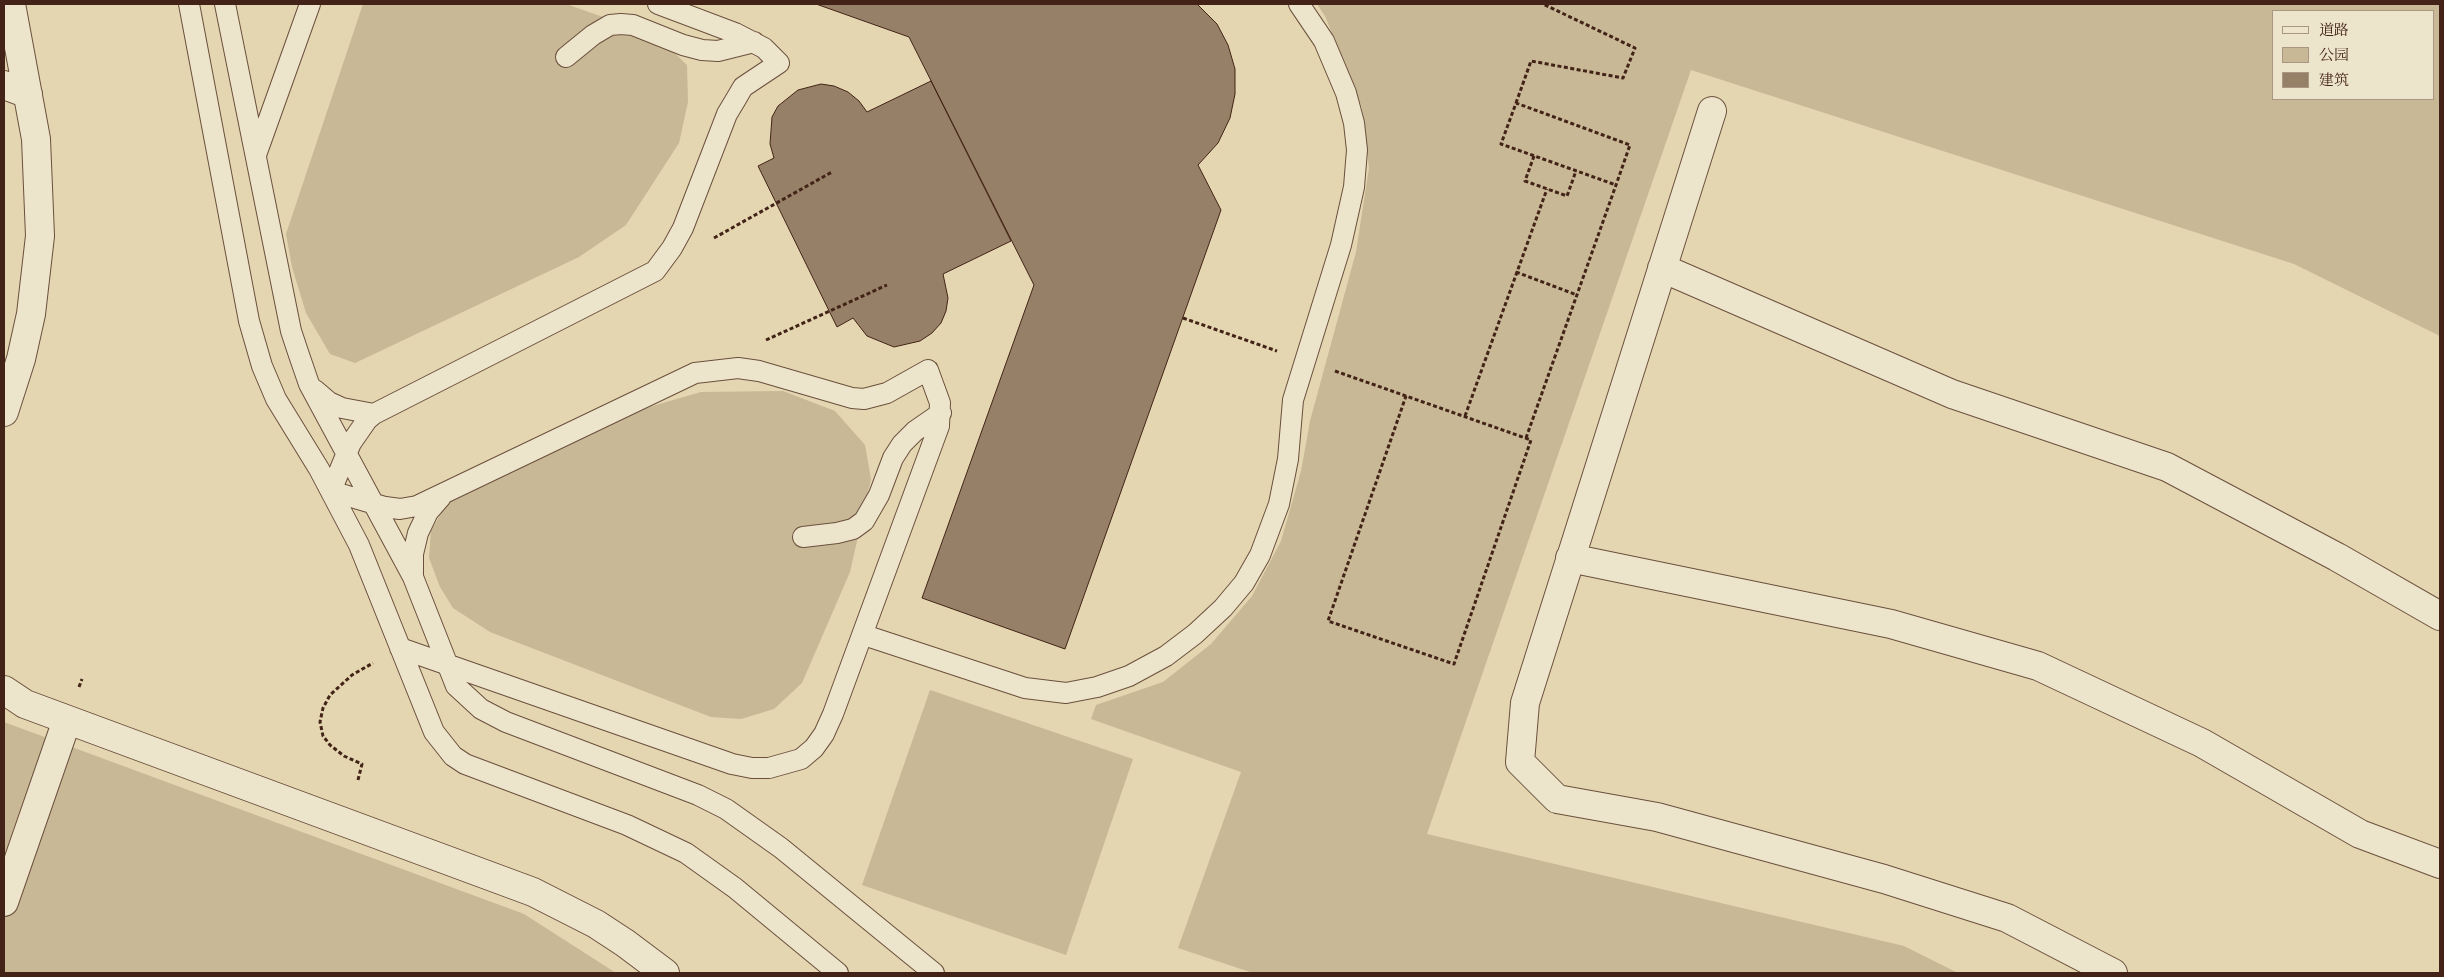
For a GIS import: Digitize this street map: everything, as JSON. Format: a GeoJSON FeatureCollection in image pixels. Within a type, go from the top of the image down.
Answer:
{"type":"FeatureCollection","features":[{"type":"Feature","properties":{"kind":"street"},"geometry":{"type":"LineString","coordinates":[[4,412],[21,358],[31,314],[40,236],[36,139],[16,89],[11,4]]}},
{"type":"Feature","properties":{"kind":"street"},"geometry":{"type":"LineString","coordinates":[[1712,112],[1525,703],[1520,762],[1557,799],[1658,817],[1884,879],[2007,918],[2112,973]]}},
{"type":"Feature","properties":{"kind":"street"},"geometry":{"type":"LineString","coordinates":[[1662,268],[1952,394],[2167,467],[2337,557],[2440,616]]}},
{"type":"Feature","properties":{"kind":"street"},"geometry":{"type":"LineString","coordinates":[[1570,558],[1891,624],[2038,666],[2202,743],[2360,834],[2440,864]]}},
{"type":"Feature","properties":{"kind":"street"},"geometry":{"type":"LineString","coordinates":[[4,690],[25,704],[533,892],[596,924],[665,973]]}},
{"type":"Feature","properties":{"kind":"street"},"geometry":{"type":"LineString","coordinates":[[4,902],[67,720]]}},
{"type":"Feature","properties":{"kind":"lane"},"geometry":{"type":"LineString","coordinates":[[189,4],[249,322],[262,366],[276,399],[331,491],[359,545],[426,718],[434,732],[453,756],[478,770],[627,826],[686,853],[735,888],[838,973]]}},
{"type":"Feature","properties":{"kind":"lane"},"geometry":{"type":"LineString","coordinates":[[225,4],[291,331],[309,384],[413,577],[456,686],[463,694],[494,716],[698,795],[726,809],[781,848],[934,973]]}},
{"type":"Feature","properties":{"kind":"lane"},"geometry":{"type":"LineString","coordinates":[[256,155],[310,4]]}},
{"type":"Feature","properties":{"kind":"lane"},"geometry":{"type":"LineString","coordinates":[[331,491],[357,432],[374,414],[655,271],[672,248],[683,228],[736,98],[743,87],[779,63],[773,56],[754,42],[708,22],[658,4]]}},
{"type":"Feature","properties":{"kind":"lane"},"geometry":{"type":"LineString","coordinates":[[864,635],[1025,688],[1066,693],[1097,687],[1129,676],[1166,656],[1195,634],[1223,608],[1244,583],[1260,555],[1279,504],[1288,459],[1293,400],[1341,245],[1354,187],[1357,150],[1354,123],[1346,92],[1324,42],[1299,4]]}},
{"type":"Feature","properties":{"kind":"lane"},"geometry":{"type":"LineString","coordinates":[[566,57],[593,35],[610,25],[621,24],[633,25],[682,45],[702,50],[718,51],[754,42]]}},
{"type":"Feature","properties":{"kind":"lane"},"geometry":{"type":"LineString","coordinates":[[331,491],[400,509],[418,506],[695,373],[719,368],[745,369],[852,398],[864,399],[888,393],[928,370],[936,390],[940,413],[939,426],[864,635],[824,734],[814,748],[802,759],[769,768],[732,764],[400,648]]}},
{"type":"Feature","properties":{"kind":"lane"},"geometry":{"type":"LineString","coordinates":[[309,384],[320,396],[342,408],[374,414]]}},
{"type":"Feature","properties":{"kind":"lane"},"geometry":{"type":"LineString","coordinates":[[803,538],[837,534],[853,529],[864,521],[872,510],[893,458],[902,444],[915,431],[940,413]]}},
{"type":"Feature","properties":{"kind":"lane"},"geometry":{"type":"LineString","coordinates":[[413,577],[413,554],[418,533],[428,512],[444,493]]}},
{"type":"Feature","properties":{"kind":"path"},"geometry":{"type":"LineString","coordinates":[[1543,4],[1634,48],[1623,78],[1531,61],[1502,144],[1616,185]]}},
{"type":"Feature","properties":{"kind":"path"},"geometry":{"type":"LineString","coordinates":[[1516,103],[1630,145],[1526,438]]}},
{"type":"Feature","properties":{"kind":"path"},"geometry":{"type":"LineString","coordinates":[[1534,156],[1525,181],[1546,189],[1567,196],[1576,171]]}},
{"type":"Feature","properties":{"kind":"path"},"geometry":{"type":"LineString","coordinates":[[705,243],[832,172]]}},
{"type":"Feature","properties":{"kind":"path"},"geometry":{"type":"LineString","coordinates":[[1465,416],[1546,189]]}},
{"type":"Feature","properties":{"kind":"path"},"geometry":{"type":"LineString","coordinates":[[1516,272],[1577,295]]}},
{"type":"Feature","properties":{"kind":"path"},"geometry":{"type":"LineString","coordinates":[[765,341],[887,285]]}},
{"type":"Feature","properties":{"kind":"path"},"geometry":{"type":"LineString","coordinates":[[1183,318],[1465,416],[1531,440],[1454,664],[1328,621],[1406,396]]}},
{"type":"Feature","properties":{"kind":"path"},"geometry":{"type":"LineString","coordinates":[[358,780],[362,764],[344,756],[330,746],[323,736],[320,722],[323,708],[330,695],[339,685],[352,675],[400,648]]}},
{"type":"Feature","properties":{"kind":"green space"},"geometry":{"type":"Polygon","coordinates":[[[363,4],[566,4],[657,36],[687,65],[688,102],[679,143],[626,225],[579,257],[355,363],[330,354],[306,313],[292,267],[286,234],[363,4]]]}},
{"type":"Feature","properties":{"kind":"green space"},"geometry":{"type":"Polygon","coordinates":[[[1317,4],[2440,4],[2440,336],[2294,264],[1691,70],[1427,834],[1904,946],[1958,973],[1253,973],[1178,948],[1241,772],[1091,719],[1096,705],[1163,682],[1211,644],[1252,596],[1281,541],[1301,471],[1310,421],[1356,252],[1369,168],[1362,108],[1325,16],[1317,4]]]}},
{"type":"Feature","properties":{"kind":"green space"},"geometry":{"type":"Polygon","coordinates":[[[783,391],[835,411],[865,445],[871,479],[850,572],[802,683],[774,709],[741,719],[711,717],[490,632],[453,608],[440,587],[429,558],[431,531],[447,503],[621,417],[656,405],[701,392],[783,391]]]}},
{"type":"Feature","properties":{"kind":"green space"},"geometry":{"type":"Polygon","coordinates":[[[930,690],[1133,759],[1066,955],[862,885],[930,690]]]}},
{"type":"Feature","properties":{"kind":"green space"},"geometry":{"type":"Polygon","coordinates":[[[4,722],[524,914],[616,973],[4,973],[4,722]]]}},
{"type":"Feature","properties":{"kind":"building"},"geometry":{"type":"Polygon","coordinates":[[[816,4],[1197,4],[1217,24],[1228,45],[1235,69],[1235,94],[1230,118],[1218,143],[1198,165],[1221,210],[1065,649],[922,598],[1034,285],[909,37],[816,4]]]}},
{"type":"Feature","properties":{"kind":"building"},"geometry":{"type":"Polygon","coordinates":[[[931,81],[1011,241],[943,274],[948,298],[946,311],[941,323],[932,333],[920,341],[894,347],[867,336],[853,318],[837,327],[758,166],[774,158],[770,144],[772,117],[778,106],[798,90],[821,84],[834,86],[848,92],[859,101],[867,112],[931,81]]]}}]}
